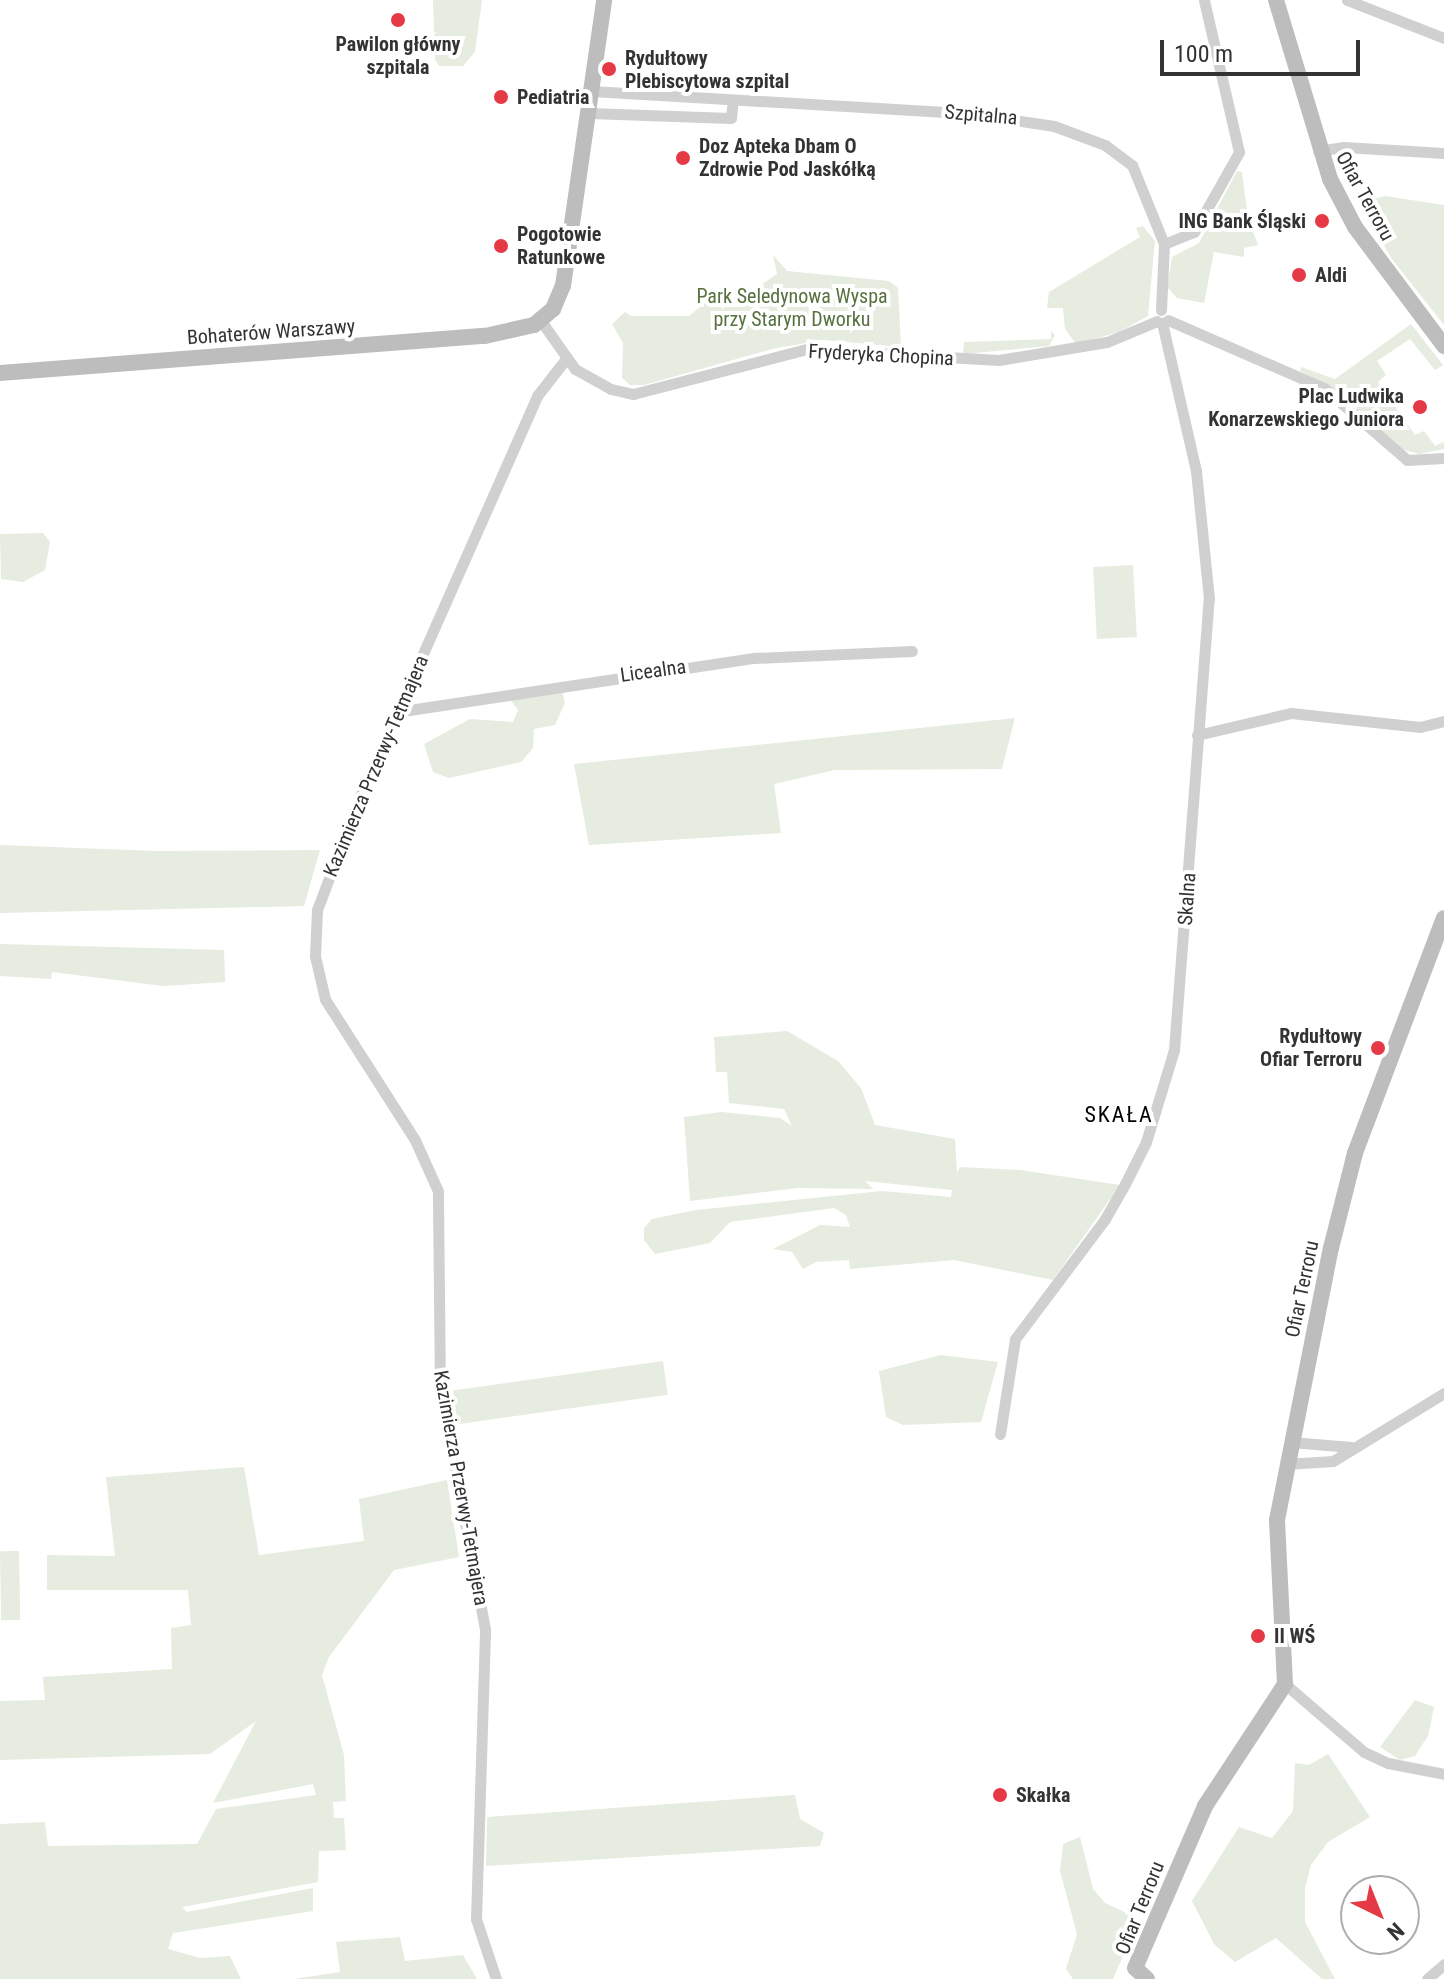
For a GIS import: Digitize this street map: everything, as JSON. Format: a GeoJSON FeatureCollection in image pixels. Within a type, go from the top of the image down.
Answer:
{"type":"FeatureCollection","features":[{"type":"Feature","properties":{"kind":"street"},"geometry":{"type":"LineString","coordinates":[[541,321],[563,286],[604,0]]}},
{"type":"Feature","properties":{"kind":"street"},"geometry":{"type":"LineString","coordinates":[[1164,244],[1194,232],[1239,152],[1204,0]]}},
{"type":"Feature","properties":{"kind":"street","name":"Ofiar Terroru"},"geometry":{"type":"LineString","coordinates":[[1276,0],[1318,151],[1355,227],[1444,346]]}},
{"type":"Feature","properties":{"kind":"street"},"geometry":{"type":"LineString","coordinates":[[1347,0],[1444,38]]}},
{"type":"Feature","properties":{"kind":"street","name":"Szpitalna"},"geometry":{"type":"LineString","coordinates":[[592,91],[959,112],[1054,126],[1126,159],[1164,244],[1162,318]]}},
{"type":"Feature","properties":{"kind":"street"},"geometry":{"type":"LineString","coordinates":[[589,113],[731,118],[733,100]]}},
{"type":"Feature","properties":{"kind":"street"},"geometry":{"type":"LineString","coordinates":[[1318,151],[1344,147],[1444,153]]}},
{"type":"Feature","properties":{"kind":"street"},"geometry":{"type":"LineString","coordinates":[[1162,318],[1324,388],[1407,460],[1444,458]]}},
{"type":"Feature","properties":{"kind":"street","name":"Fryderyka Chopina"},"geometry":{"type":"LineString","coordinates":[[541,321],[565,360],[588,378],[633,394],[807,349],[999,360],[1107,342],[1162,318]]}},
{"type":"Feature","properties":{"kind":"street","name":"Skalna"},"geometry":{"type":"LineString","coordinates":[[1000,1434],[1015,1339],[1105,1219],[1146,1142],[1166,1082],[1182,975],[1209,599],[1205,536],[1192,448],[1162,318]]}},
{"type":"Feature","properties":{"kind":"street","name":"Bohaterów Warszawy"},"geometry":{"type":"LineString","coordinates":[[0,373],[485,336],[526,329],[541,321]]}},
{"type":"Feature","properties":{"kind":"street","name":"Kazimierza Przerwy-Tetmajera"},"geometry":{"type":"LineString","coordinates":[[496,1979],[476,1919],[485,1629],[440,1391],[438,1191],[415,1140],[325,999],[315,956],[317,910],[336,852],[537,396],[565,360]]}},
{"type":"Feature","properties":{"kind":"street","name":"Licealna"},"geometry":{"type":"LineString","coordinates":[[396,712],[754,658],[912,651]]}},
{"type":"Feature","properties":{"kind":"street"},"geometry":{"type":"LineString","coordinates":[[1197,735],[1291,713],[1420,727],[1444,721]]}},
{"type":"Feature","properties":{"kind":"street","name":"Ofiar Terroru"},"geometry":{"type":"LineString","coordinates":[[1137,1975],[1207,1800],[1273,1710],[1285,1684],[1275,1555],[1286,1464],[1349,1171],[1444,918]]}},
{"type":"Feature","properties":{"kind":"street"},"geometry":{"type":"LineString","coordinates":[[1286,1464],[1325,1465],[1444,1393]]}},
{"type":"Feature","properties":{"kind":"street"},"geometry":{"type":"LineString","coordinates":[[1291,1442],[1328,1449],[1359,1446]]}},
{"type":"Feature","properties":{"kind":"street"},"geometry":{"type":"LineString","coordinates":[[1285,1684],[1364,1752],[1388,1763],[1444,1774]]}},
{"type":"Feature","properties":{"kind":"street"},"geometry":{"type":"LineString","coordinates":[[1427,1979],[1444,1964]]}},
{"type":"Feature","properties":{"kind":"green space"},"geometry":{"type":"Polygon","coordinates":[[[433,0],[482,0],[475,52],[463,66],[439,66],[435,59],[433,0]]]}},
{"type":"Feature","properties":{"kind":"green space"},"geometry":{"type":"Polygon","coordinates":[[[1237,171],[1242,172],[1248,218],[1258,245],[1244,248],[1244,257],[1214,252],[1204,303],[1177,298],[1167,287],[1172,257],[1199,243],[1237,171]]]}},
{"type":"Feature","properties":{"kind":"green space"},"geometry":{"type":"Polygon","coordinates":[[[1385,196],[1444,205],[1444,325],[1391,258],[1361,202],[1385,196]]]}},
{"type":"Feature","properties":{"kind":"green space"},"geometry":{"type":"Polygon","coordinates":[[[1143,226],[1155,241],[1148,316],[1119,332],[1076,344],[1065,329],[1063,308],[1047,308],[1049,292],[1140,237],[1136,228],[1143,226]]]}},
{"type":"Feature","properties":{"kind":"green space","name":"Park Seledynowa Wyspa przy Starym Dworku"},"geometry":{"type":"Polygon","coordinates":[[[773,255],[787,271],[889,281],[898,288],[901,347],[824,340],[776,348],[644,385],[630,385],[622,378],[623,343],[612,324],[625,312],[631,316],[689,316],[705,303],[737,301],[777,274],[773,255]]]}},
{"type":"Feature","properties":{"kind":"green space"},"geometry":{"type":"Polygon","coordinates":[[[1411,324],[1443,365],[1435,370],[1410,339],[1377,361],[1386,375],[1378,382],[1415,435],[1424,431],[1435,446],[1444,442],[1444,449],[1419,454],[1394,447],[1340,393],[1300,371],[1301,367],[1335,379],[1411,324]]]}},
{"type":"Feature","properties":{"kind":"green space"},"geometry":{"type":"Polygon","coordinates":[[[1051,331],[1055,335],[1049,346],[963,354],[964,342],[1051,339],[1051,331]]]}},
{"type":"Feature","properties":{"kind":"green space"},"geometry":{"type":"Polygon","coordinates":[[[43,533],[50,542],[45,570],[23,582],[1,579],[0,534],[43,533]]]}},
{"type":"Feature","properties":{"kind":"green space"},"geometry":{"type":"Polygon","coordinates":[[[1133,565],[1137,637],[1097,639],[1093,567],[1133,565]]]}},
{"type":"Feature","properties":{"kind":"green space"},"geometry":{"type":"Polygon","coordinates":[[[562,689],[565,703],[555,725],[534,729],[533,748],[521,762],[449,778],[433,772],[424,744],[470,719],[513,722],[518,710],[509,698],[562,689]]]}},
{"type":"Feature","properties":{"kind":"green space"},"geometry":{"type":"Polygon","coordinates":[[[1015,718],[1002,769],[835,770],[774,784],[781,833],[589,845],[574,764],[1015,718]]]}},
{"type":"Feature","properties":{"kind":"green space"},"geometry":{"type":"Polygon","coordinates":[[[0,845],[155,851],[320,850],[304,906],[0,913],[0,845]]]}},
{"type":"Feature","properties":{"kind":"green space"},"geometry":{"type":"Polygon","coordinates":[[[0,944],[224,950],[225,982],[163,986],[52,972],[51,979],[0,976],[0,944]]]}},
{"type":"Feature","properties":{"kind":"green space"},"geometry":{"type":"Polygon","coordinates":[[[787,1031],[838,1061],[861,1088],[875,1125],[955,1139],[957,1173],[960,1167],[1020,1170],[1120,1185],[1053,1280],[954,1260],[850,1269],[849,1260],[816,1262],[803,1269],[792,1252],[773,1249],[820,1225],[850,1227],[846,1215],[834,1208],[730,1222],[710,1243],[655,1254],[644,1240],[644,1228],[652,1219],[696,1210],[882,1191],[951,1197],[952,1190],[865,1181],[873,1189],[798,1188],[690,1201],[684,1117],[721,1112],[780,1118],[792,1126],[784,1109],[729,1103],[727,1072],[716,1072],[714,1037],[787,1031]]]}},
{"type":"Feature","properties":{"kind":"green space"},"geometry":{"type":"Polygon","coordinates":[[[941,1355],[998,1362],[981,1422],[903,1425],[886,1417],[879,1371],[941,1355]]]}},
{"type":"Feature","properties":{"kind":"green space"},"geometry":{"type":"Polygon","coordinates":[[[663,1361],[668,1395],[458,1424],[453,1391],[663,1361]]]}},
{"type":"Feature","properties":{"kind":"green space"},"geometry":{"type":"Polygon","coordinates":[[[244,1467],[259,1555],[364,1541],[359,1499],[447,1480],[459,1557],[394,1570],[329,1657],[322,1675],[344,1755],[346,1801],[333,1802],[334,1818],[344,1818],[346,1850],[319,1851],[318,1882],[182,1907],[187,1912],[313,1888],[313,1911],[173,1933],[168,1949],[201,1958],[230,1956],[241,1979],[0,1979],[0,1824],[45,1822],[48,1846],[197,1844],[216,1809],[316,1795],[313,1784],[213,1803],[256,1721],[210,1754],[0,1760],[0,1701],[45,1700],[43,1677],[172,1669],[171,1628],[191,1625],[188,1590],[47,1590],[47,1555],[115,1556],[106,1477],[244,1467]]]}},
{"type":"Feature","properties":{"kind":"green space"},"geometry":{"type":"Polygon","coordinates":[[[0,1551],[19,1551],[20,1620],[1,1620],[0,1551]]]}},
{"type":"Feature","properties":{"kind":"green space"},"geometry":{"type":"Polygon","coordinates":[[[1415,1700],[1434,1707],[1428,1736],[1415,1756],[1400,1760],[1380,1747],[1415,1700]]]}},
{"type":"Feature","properties":{"kind":"green space"},"geometry":{"type":"Polygon","coordinates":[[[1328,1754],[1370,1817],[1328,1842],[1311,1865],[1305,1888],[1305,1922],[1335,1979],[1322,1979],[1276,1938],[1235,1962],[1214,1944],[1192,1901],[1239,1827],[1272,1838],[1293,1811],[1295,1763],[1309,1765],[1328,1754]]]}},
{"type":"Feature","properties":{"kind":"green space"},"geometry":{"type":"Polygon","coordinates":[[[795,1795],[800,1819],[824,1833],[820,1846],[486,1866],[487,1817],[795,1795]]]}},
{"type":"Feature","properties":{"kind":"green space"},"geometry":{"type":"Polygon","coordinates":[[[1080,1837],[1093,1889],[1105,1903],[1139,1919],[1113,1979],[1073,1979],[1066,1969],[1077,1934],[1060,1871],[1063,1844],[1080,1837]]]}},
{"type":"Feature","properties":{"kind":"green space"},"geometry":{"type":"Polygon","coordinates":[[[400,1937],[405,1961],[463,1955],[477,1979],[294,1979],[340,1972],[336,1942],[400,1937]]]}},
{"type":"Feature","properties":{"kind":"place","name":"Pawilon główny szpitala"},"geometry":{"type":"Point","coordinates":[398,20]}},
{"type":"Feature","properties":{"kind":"place","name":"Rydułtowy Plebiscytowa szpital"},"geometry":{"type":"Point","coordinates":[609,69]}},
{"type":"Feature","properties":{"kind":"place","name":"Pediatria"},"geometry":{"type":"Point","coordinates":[501,97]}},
{"type":"Feature","properties":{"kind":"place","name":"Doz Apteka Dbam O Zdrowie Pod Jaskółką"},"geometry":{"type":"Point","coordinates":[683,158]}},
{"type":"Feature","properties":{"kind":"place","name":"ING Bank Śląski"},"geometry":{"type":"Point","coordinates":[1322,221]}},
{"type":"Feature","properties":{"kind":"place","name":"Pogotowie Ratunkowe"},"geometry":{"type":"Point","coordinates":[501,246]}},
{"type":"Feature","properties":{"kind":"place","name":"Aldi"},"geometry":{"type":"Point","coordinates":[1299,275]}},
{"type":"Feature","properties":{"kind":"place","name":"Plac Ludwika Konarzewskiego Juniora"},"geometry":{"type":"Point","coordinates":[1420,407]}},
{"type":"Feature","properties":{"kind":"place","name":"Rydułtowy Ofiar Terroru"},"geometry":{"type":"Point","coordinates":[1378,1048]}},
{"type":"Feature","properties":{"kind":"place","name":"II WŚ"},"geometry":{"type":"Point","coordinates":[1258,1636]}},
{"type":"Feature","properties":{"kind":"place","name":"Skałka"},"geometry":{"type":"Point","coordinates":[1000,1795]}},
{"type":"Feature","properties":{"kind":"district","name":"SKAŁA"},"geometry":{"type":"Point","coordinates":[1119,1115]}}]}
